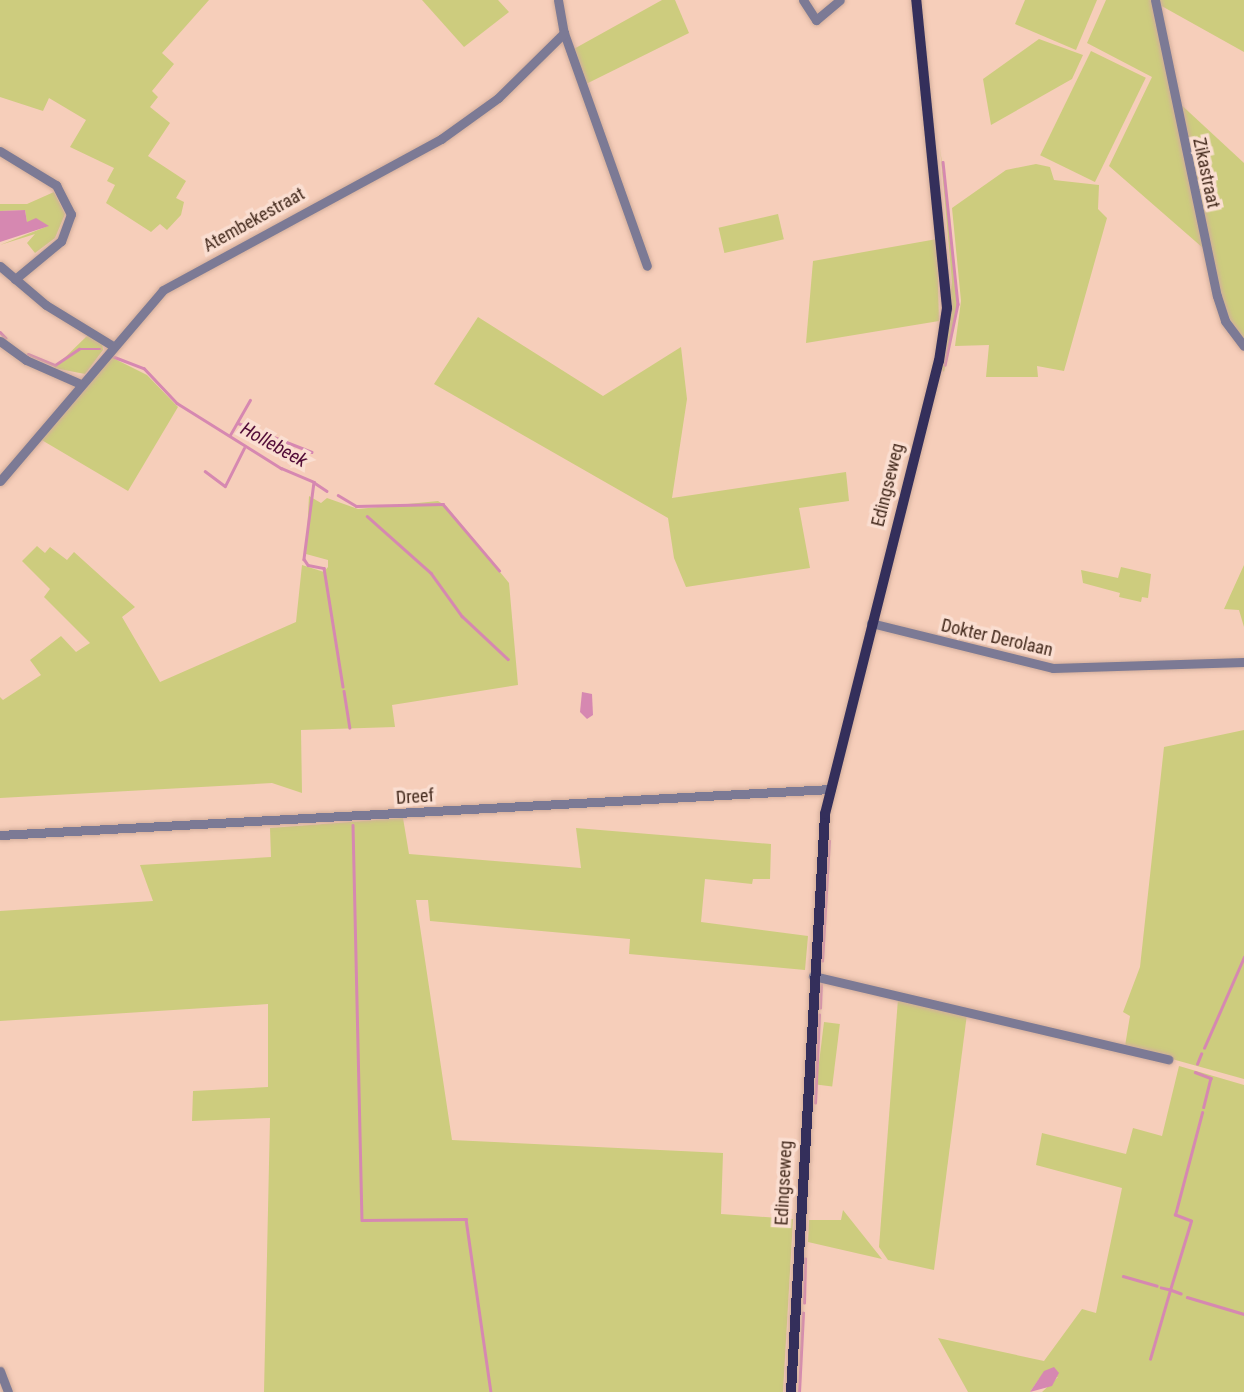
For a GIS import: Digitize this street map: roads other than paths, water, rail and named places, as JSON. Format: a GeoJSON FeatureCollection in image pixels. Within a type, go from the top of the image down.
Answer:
{"type":"FeatureCollection","features":[{"type":"Feature","properties":{"kind":"main road","name":"Edingseweg"},"geometry":{"type":"LineString","coordinates":[[791,1392],[819,856],[831,789],[944,336],[947,275],[916,0]]}},
{"type":"Feature","properties":{"kind":"street"},"geometry":{"type":"LineString","coordinates":[[558,0],[564,33],[647,265]]}},
{"type":"Feature","properties":{"kind":"street"},"geometry":{"type":"LineString","coordinates":[[803,0],[816,19],[840,0]]}},
{"type":"Feature","properties":{"kind":"street","name":"Zikastraat"},"geometry":{"type":"LineString","coordinates":[[1155,0],[1217,296],[1225,321],[1244,346]]}},
{"type":"Feature","properties":{"kind":"street","name":"Atembekestraat"},"geometry":{"type":"LineString","coordinates":[[0,481],[163,290],[441,139],[498,98],[564,33]]}},
{"type":"Feature","properties":{"kind":"street"},"geometry":{"type":"LineString","coordinates":[[0,151],[56,185],[64,194],[71,214],[61,241],[15,279]]}},
{"type":"Feature","properties":{"kind":"street"},"geometry":{"type":"LineString","coordinates":[[0,266],[46,305],[113,346]]}},
{"type":"Feature","properties":{"kind":"street"},"geometry":{"type":"LineString","coordinates":[[0,341],[26,360],[81,384]]}},
{"type":"Feature","properties":{"kind":"street","name":"Dokter Derolaan"},"geometry":{"type":"LineString","coordinates":[[871,623],[1053,668],[1244,662]]}},
{"type":"Feature","properties":{"kind":"street","name":"Dreef"},"geometry":{"type":"LineString","coordinates":[[0,835],[831,789]]}},
{"type":"Feature","properties":{"kind":"street"},"geometry":{"type":"LineString","coordinates":[[813,975],[1168,1059]]}},
{"type":"Feature","properties":{"kind":"street"},"geometry":{"type":"LineString","coordinates":[[0,1371],[8,1392]]}},
{"type":"Feature","properties":{"kind":"waterway"},"geometry":{"type":"LineString","coordinates":[[943,162],[958,304],[945,365]]}},
{"type":"Feature","properties":{"kind":"waterway","name":"Hollebeek"},"geometry":{"type":"LineString","coordinates":[[0,332],[6,338]]}},
{"type":"Feature","properties":{"kind":"waterway","name":"Hollebeek"},"geometry":{"type":"LineString","coordinates":[[28,354],[55,365],[79,349],[100,349]]}},
{"type":"Feature","properties":{"kind":"waterway","name":"Hollebeek"},"geometry":{"type":"LineString","coordinates":[[112,356],[144,368],[177,403],[281,468],[314,482],[304,559],[308,565],[324,568],[343,686]]}},
{"type":"Feature","properties":{"kind":"waterway"},"geometry":{"type":"LineString","coordinates":[[230,435],[250,400]]}},
{"type":"Feature","properties":{"kind":"waterway"},"geometry":{"type":"LineString","coordinates":[[238,423],[312,452]]}},
{"type":"Feature","properties":{"kind":"waterway"},"geometry":{"type":"LineString","coordinates":[[205,471],[225,486],[244,448]]}},
{"type":"Feature","properties":{"kind":"waterway"},"geometry":{"type":"LineString","coordinates":[[315,483],[327,491]]}},
{"type":"Feature","properties":{"kind":"waterway"},"geometry":{"type":"LineString","coordinates":[[338,495],[356,506],[443,504],[499,570]]}},
{"type":"Feature","properties":{"kind":"waterway"},"geometry":{"type":"LineString","coordinates":[[367,516],[431,573],[462,616],[508,659]]}},
{"type":"Feature","properties":{"kind":"waterway","name":"Hollebeek"},"geometry":{"type":"LineString","coordinates":[[344,691],[350,728]]}},
{"type":"Feature","properties":{"kind":"waterway"},"geometry":{"type":"LineString","coordinates":[[353,825],[362,1220],[466,1219],[491,1392]]}},
{"type":"Feature","properties":{"kind":"waterway"},"geometry":{"type":"LineString","coordinates":[[822,961],[829,841]]}},
{"type":"Feature","properties":{"kind":"waterway"},"geometry":{"type":"LineString","coordinates":[[1204,1048],[1244,957]]}},
{"type":"Feature","properties":{"kind":"waterway"},"geometry":{"type":"LineString","coordinates":[[820,1008],[821,981]]}},
{"type":"Feature","properties":{"kind":"waterway"},"geometry":{"type":"LineString","coordinates":[[815,1103],[819,1015]]}},
{"type":"Feature","properties":{"kind":"waterway"},"geometry":{"type":"LineString","coordinates":[[1197,1064],[1201,1054]]}},
{"type":"Feature","properties":{"kind":"waterway"},"geometry":{"type":"LineString","coordinates":[[1195,1072],[1211,1078],[1204,1107]]}},
{"type":"Feature","properties":{"kind":"waterway"},"geometry":{"type":"LineString","coordinates":[[1181,1294],[1170,1290],[1191,1221],[1175,1215],[1202,1113]]}},
{"type":"Feature","properties":{"kind":"waterway"},"geometry":{"type":"LineString","coordinates":[[804,1303],[805,1259]]}},
{"type":"Feature","properties":{"kind":"waterway"},"geometry":{"type":"LineString","coordinates":[[1123,1276],[1157,1286]]}},
{"type":"Feature","properties":{"kind":"waterway"},"geometry":{"type":"LineString","coordinates":[[1150,1359],[1170,1290],[1161,1288]]}},
{"type":"Feature","properties":{"kind":"waterway"},"geometry":{"type":"LineString","coordinates":[[1187,1297],[1244,1314]]}},
{"type":"Feature","properties":{"kind":"waterway"},"geometry":{"type":"LineString","coordinates":[[799,1392],[803,1313]]}}]}
